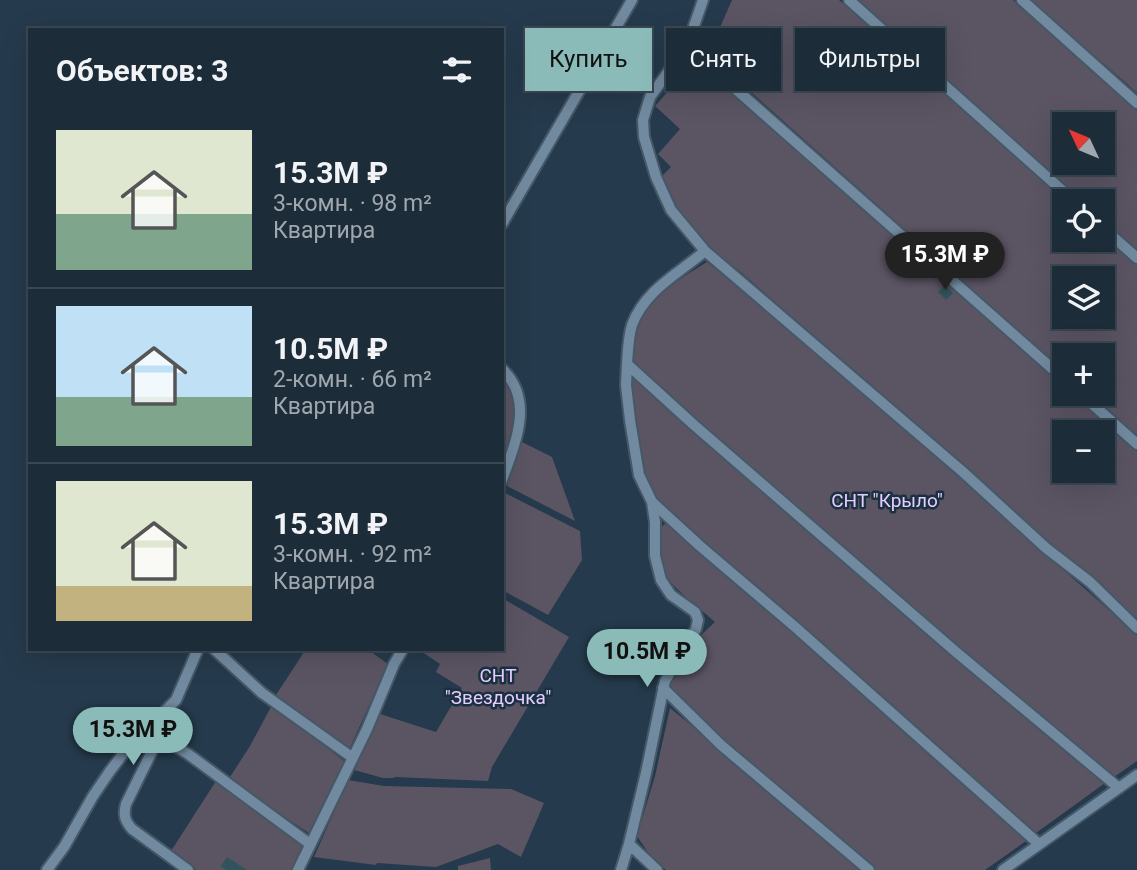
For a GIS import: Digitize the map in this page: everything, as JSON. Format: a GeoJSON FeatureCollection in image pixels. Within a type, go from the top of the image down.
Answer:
{"type":"FeatureCollection","features":[{"type":"Feature","properties":{"kind":"street"},"geometry":{"type":"LineString","coordinates":[[504,221],[632,0]]}},
{"type":"Feature","properties":{"kind":"street"},"geometry":{"type":"LineString","coordinates":[[693,28],[703,0]]}},
{"type":"Feature","properties":{"kind":"street"},"geometry":{"type":"LineString","coordinates":[[849,0],[1060,189]]}},
{"type":"Feature","properties":{"kind":"street"},"geometry":{"type":"LineString","coordinates":[[1022,0],[1137,103]]}},
{"type":"Feature","properties":{"kind":"street"},"geometry":{"type":"LineString","coordinates":[[666,75],[650,97],[642,120],[644,137],[656,177],[671,211],[705,251],[963,472],[1046,548],[1090,582],[1137,628]]}},
{"type":"Feature","properties":{"kind":"street"},"geometry":{"type":"LineString","coordinates":[[738,91],[1052,368]]}},
{"type":"Feature","properties":{"kind":"street"},"geometry":{"type":"LineString","coordinates":[[1115,239],[1137,258]]}},
{"type":"Feature","properties":{"kind":"street"},"geometry":{"type":"LineString","coordinates":[[621,870],[646,773],[665,681],[696,629],[698,620],[695,612],[671,595],[661,580],[654,556],[655,522],[652,502],[639,475],[628,397],[626,364],[629,339],[646,300],[659,286],[705,251]]}},
{"type":"Feature","properties":{"kind":"street"},"geometry":{"type":"LineString","coordinates":[[626,364],[956,652],[1119,788]]}},
{"type":"Feature","properties":{"kind":"street"},"geometry":{"type":"LineString","coordinates":[[504,371],[519,394],[520,416],[517,437],[504,474]]}},
{"type":"Feature","properties":{"kind":"street"},"geometry":{"type":"LineString","coordinates":[[1094,406],[1137,444]]}},
{"type":"Feature","properties":{"kind":"street"},"geometry":{"type":"LineString","coordinates":[[652,502],[1039,844]]}},
{"type":"Feature","properties":{"kind":"street"},"geometry":{"type":"LineString","coordinates":[[47,870],[110,771],[176,700],[197,651]]}},
{"type":"Feature","properties":{"kind":"street"},"geometry":{"type":"LineString","coordinates":[[216,651],[262,693],[353,758]]}},
{"type":"Feature","properties":{"kind":"street"},"geometry":{"type":"LineString","coordinates":[[298,870],[402,651]]}},
{"type":"Feature","properties":{"kind":"street"},"geometry":{"type":"LineString","coordinates":[[663,688],[721,746],[869,870]]}},
{"type":"Feature","properties":{"kind":"street"},"geometry":{"type":"LineString","coordinates":[[161,717],[159,737],[126,804],[124,814],[132,829],[188,870]]}},
{"type":"Feature","properties":{"kind":"street"},"geometry":{"type":"LineString","coordinates":[[159,737],[188,754],[310,844]]}},
{"type":"Feature","properties":{"kind":"street"},"geometry":{"type":"LineString","coordinates":[[1003,870],[1137,775]]}},
{"type":"Feature","properties":{"kind":"street"},"geometry":{"type":"LineString","coordinates":[[629,844],[657,870]]}},
{"type":"Feature","properties":{"kind":"green space"},"geometry":{"type":"Polygon","coordinates":[[[732,0],[839,0],[871,28],[795,28],[795,91],[944,91],[1054,189],[1052,252],[1115,252],[1115,245],[1137,265],[1137,436],[1102,406],[1115,406],[1115,343],[1052,343],[1052,361],[750,91],[781,91],[781,28],[720,28],[732,0]]]}},
{"type":"Feature","properties":{"kind":"green space"},"geometry":{"type":"Polygon","coordinates":[[[854,0],[1013,0],[1137,107],[1137,252],[1115,233],[1115,189],[1066,189],[945,80],[945,28],[886,28],[854,0]]]}},
{"type":"Feature","properties":{"kind":"green space"},"geometry":{"type":"Polygon","coordinates":[[[1029,0],[1137,0],[1137,93],[1125,82],[1029,0]]]}},
{"type":"Feature","properties":{"kind":"green space","name":"СНТ \"Крыло\""},"geometry":{"type":"Polygon","coordinates":[[[668,91],[733,91],[1052,376],[1052,406],[1086,406],[1102,420],[1052,420],[1052,483],[1115,483],[1115,432],[1137,451],[1137,620],[742,273],[711,250],[680,214],[662,176],[671,167],[658,154],[680,129],[655,106],[668,91]]]}},
{"type":"Feature","properties":{"kind":"green space","name":"СНТ \"Крыло\""},"geometry":{"type":"Polygon","coordinates":[[[707,262],[768,311],[926,448],[1137,635],[1137,761],[1114,777],[1057,733],[640,370],[631,357],[635,333],[641,319],[666,290],[707,262]]]}},
{"type":"Feature","properties":{"kind":"green space","name":"СНТ \"Крыло\""},"geometry":{"type":"Polygon","coordinates":[[[633,377],[1105,783],[1036,833],[656,501],[645,481],[631,403],[629,383],[633,377]]]}},
{"type":"Feature","properties":{"kind":"green space"},"geometry":{"type":"Polygon","coordinates":[[[504,379],[510,383],[513,404],[509,447],[504,461],[504,379]]]}},
{"type":"Feature","properties":{"kind":"green space"},"geometry":{"type":"Polygon","coordinates":[[[522,442],[552,457],[575,521],[507,486],[522,442]]]}},
{"type":"Feature","properties":{"kind":"green space","name":"СНТ \"Звездочка\""},"geometry":{"type":"Polygon","coordinates":[[[504,493],[580,531],[582,560],[548,615],[504,591],[504,493]]]}},
{"type":"Feature","properties":{"kind":"green space"},"geometry":{"type":"Polygon","coordinates":[[[666,523],[748,591],[990,804],[1026,841],[985,870],[875,870],[733,749],[671,693],[669,685],[672,678],[699,637],[715,622],[680,592],[665,574],[660,558],[659,529],[666,523]]]}},
{"type":"Feature","properties":{"kind":"green space","name":"СНТ \"Звездочка\""},"geometry":{"type":"Polygon","coordinates":[[[504,599],[569,637],[492,767],[488,781],[383,778],[354,770],[380,714],[436,732],[462,688],[436,672],[440,664],[421,651],[504,651],[504,599]]]}},
{"type":"Feature","properties":{"kind":"green space","name":"СНТ \"Звездочка\""},"geometry":{"type":"Polygon","coordinates":[[[305,651],[370,651],[388,664],[349,750],[274,698],[305,651]]]}},
{"type":"Feature","properties":{"kind":"green space"},"geometry":{"type":"Polygon","coordinates":[[[272,705],[344,761],[309,833],[228,780],[272,705]]]}},
{"type":"Feature","properties":{"kind":"green space"},"geometry":{"type":"Polygon","coordinates":[[[670,708],[861,870],[666,870],[651,857],[637,836],[655,776],[670,708]]]}},
{"type":"Feature","properties":{"kind":"green space"},"geometry":{"type":"Polygon","coordinates":[[[348,780],[384,786],[511,789],[544,803],[521,857],[498,844],[436,867],[376,865],[314,857],[348,780]]]}},
{"type":"Feature","properties":{"kind":"green space"},"geometry":{"type":"Polygon","coordinates":[[[216,781],[305,845],[291,870],[196,870],[171,851],[216,781]]]}},
{"type":"Feature","properties":{"kind":"green space"},"geometry":{"type":"Polygon","coordinates":[[[490,858],[491,870],[458,870],[458,866],[490,858]]]}},
{"type":"Feature","properties":{"kind":"building"},"geometry":{"type":"Polygon","coordinates":[[[945,285],[953,293],[946,300],[938,292],[945,285]]]}},
{"type":"Feature","properties":{"kind":"building"},"geometry":{"type":"Polygon","coordinates":[[[227,857],[247,870],[226,870],[221,866],[227,857]]]}}]}
